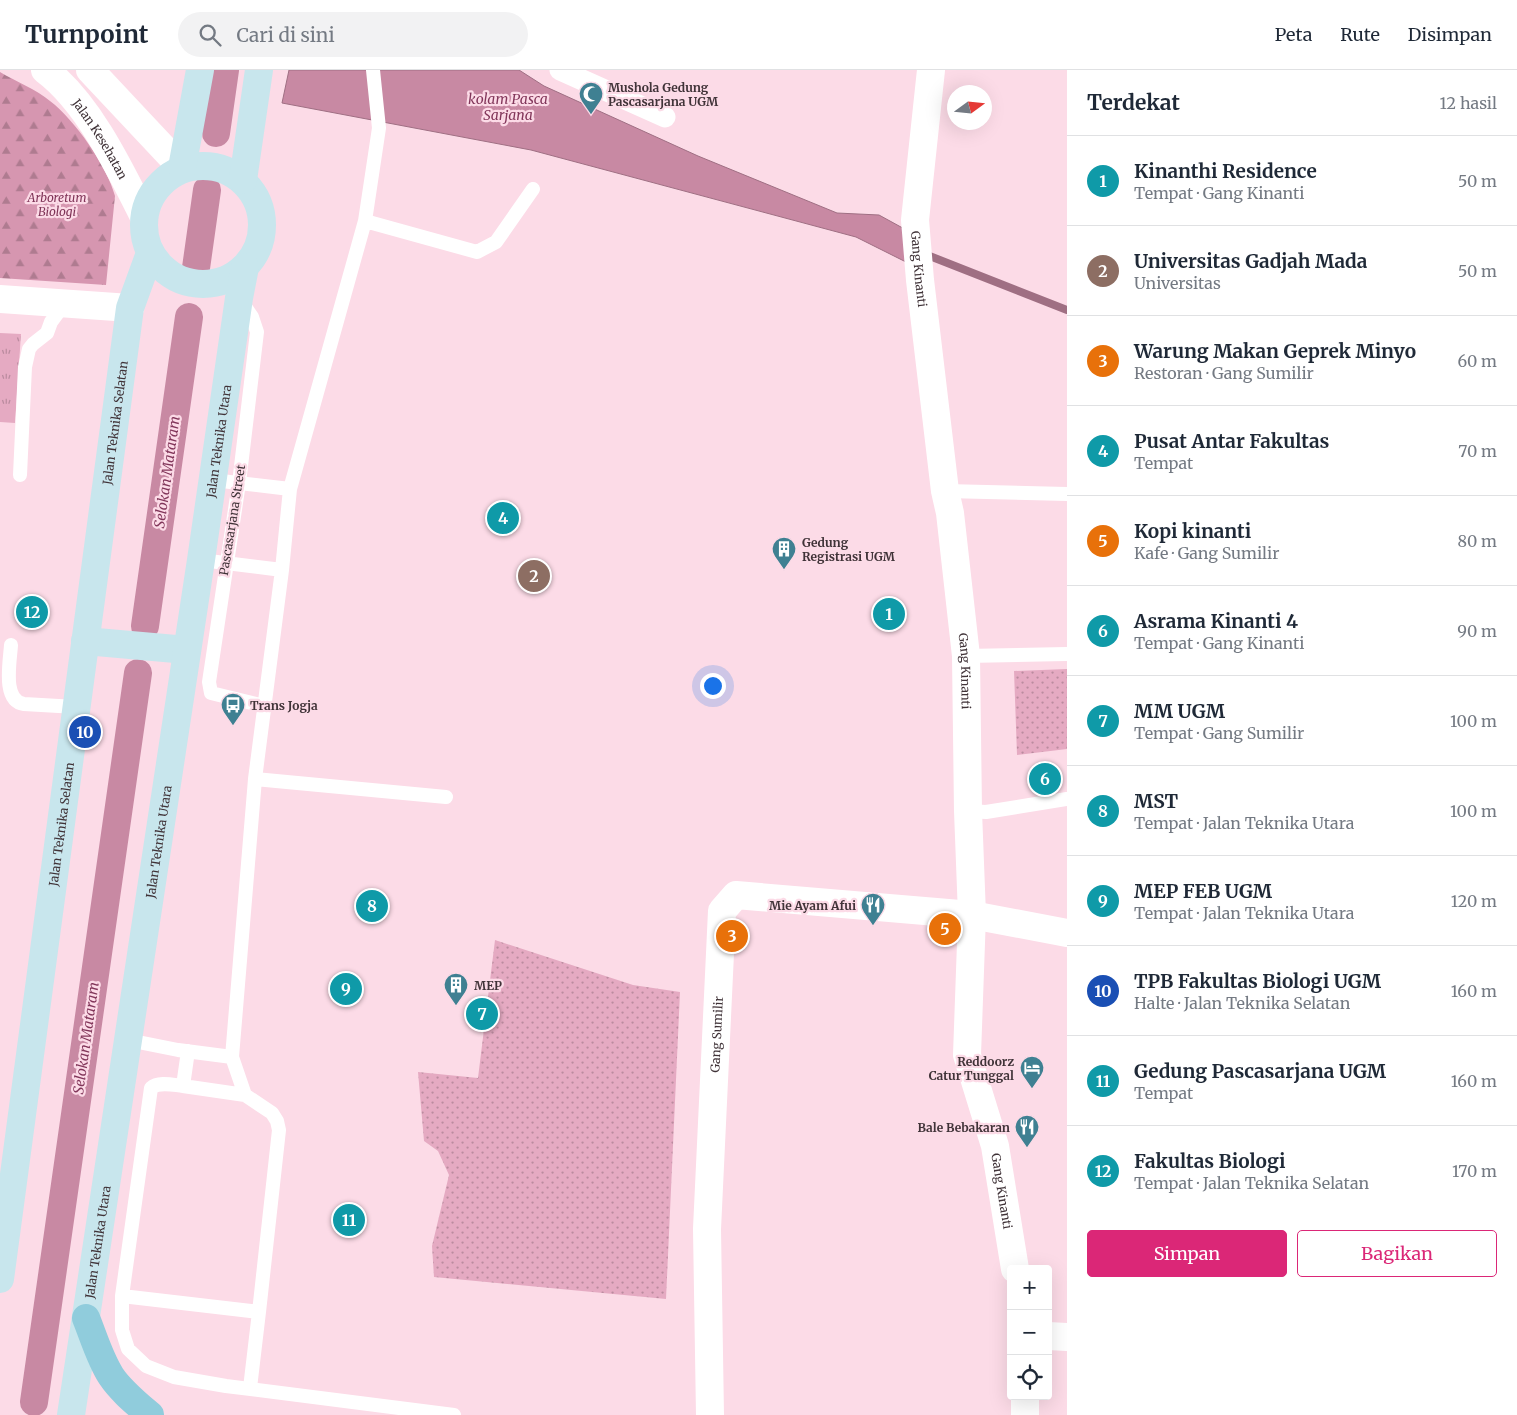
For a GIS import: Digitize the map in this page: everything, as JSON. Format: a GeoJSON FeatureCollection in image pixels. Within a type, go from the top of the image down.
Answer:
{"type":"FeatureCollection","features":[{"type":"Feature","properties":{"kind":"main road"},"geometry":{"type":"LineString","coordinates":[[190,167],[200,70]]}},
{"type":"Feature","properties":{"kind":"main road"},"geometry":{"type":"LineString","coordinates":[[236,176],[259,70]]}},
{"type":"Feature","properties":{"kind":"main road"},"geometry":{"type":"LineString","coordinates":[[214,166],[236,176],[255,196],[261,214],[262,233],[256,251],[245,267],[230,278],[213,284],[194,284],[176,279],[161,268],[150,253],[144,235],[144,216],[148,201],[156,187],[168,176],[190,167],[214,166]]}},
{"type":"Feature","properties":{"kind":"main road","name":"Jalan Teknika Selatan"},"geometry":{"type":"LineString","coordinates":[[0,1279],[130,308],[150,253]]}},
{"type":"Feature","properties":{"kind":"main road","name":"Jalan Teknika Utara"},"geometry":{"type":"LineString","coordinates":[[71,1415],[201,560],[226,482],[239,298],[245,267]]}},
{"type":"Feature","properties":{"kind":"main road"},"geometry":{"type":"LineString","coordinates":[[85,642],[187,650]]}},
{"type":"Feature","properties":{"kind":"main road"},"geometry":{"type":"LineString","coordinates":[[86,1318],[103,1361],[112,1376],[124,1392],[150,1415]]}},
{"type":"Feature","properties":{"kind":"street","name":"Jalan Kesehatan"},"geometry":{"type":"LineString","coordinates":[[45,70],[77,102],[96,130],[144,216]]}},
{"type":"Feature","properties":{"kind":"street"},"geometry":{"type":"LineString","coordinates":[[90,70],[190,167]]}},
{"type":"Feature","properties":{"kind":"street"},"geometry":{"type":"LineString","coordinates":[[560,70],[665,117]]}},
{"type":"Feature","properties":{"kind":"street","name":"Gang Kinanti"},"geometry":{"type":"LineString","coordinates":[[931,70],[915,220],[920,280],[966,656],[968,811],[972,915],[967,1055],[995,1146],[1015,1265]]}},
{"type":"Feature","properties":{"kind":"street"},"geometry":{"type":"LineString","coordinates":[[0,299],[130,308]]}},
{"type":"Feature","properties":{"kind":"street","name":"Gang Sumilir"},"geometry":{"type":"LineString","coordinates":[[710,1415],[707,1229],[722,911],[736,895],[972,915]]}},
{"type":"Feature","properties":{"kind":"street"},"geometry":{"type":"LineString","coordinates":[[972,915],[1067,933]]}},
{"type":"Feature","properties":{"kind":"street"},"geometry":{"type":"LineString","coordinates":[[1052,1336],[1067,1336]]}},
{"type":"Feature","properties":{"kind":"street"},"geometry":{"type":"LineString","coordinates":[[1025,1400],[1025,1415]]}},
{"type":"Feature","properties":{"kind":"lane"},"geometry":{"type":"LineString","coordinates":[[245,1095],[232,1057],[255,779],[282,570],[290,489],[365,221],[379,128],[373,70]]}},
{"type":"Feature","properties":{"kind":"lane"},"geometry":{"type":"LineString","coordinates":[[365,221],[477,252],[496,242],[533,189]]}},
{"type":"Feature","properties":{"kind":"lane"},"geometry":{"type":"LineString","coordinates":[[20,475],[27,355],[33,344],[47,333],[51,322],[65,304]]}},
{"type":"Feature","properties":{"kind":"lane"},"geometry":{"type":"LineString","coordinates":[[226,482],[290,489]]}},
{"type":"Feature","properties":{"kind":"lane","name":"Pascasarjana Street"},"geometry":{"type":"LineString","coordinates":[[226,482],[208,682],[212,693],[264,706]]}},
{"type":"Feature","properties":{"kind":"lane"},"geometry":{"type":"LineString","coordinates":[[945,491],[1067,494]]}},
{"type":"Feature","properties":{"kind":"lane"},"geometry":{"type":"LineString","coordinates":[[201,560],[282,570]]}},
{"type":"Feature","properties":{"kind":"lane"},"geometry":{"type":"LineString","coordinates":[[11,645],[9,690],[14,700],[24,704],[76,707]]}},
{"type":"Feature","properties":{"kind":"lane"},"geometry":{"type":"LineString","coordinates":[[966,656],[1067,654]]}},
{"type":"Feature","properties":{"kind":"lane"},"geometry":{"type":"LineString","coordinates":[[255,779],[446,797]]}},
{"type":"Feature","properties":{"kind":"lane"},"geometry":{"type":"LineString","coordinates":[[968,811],[986,812],[1067,799]]}},
{"type":"Feature","properties":{"kind":"lane"},"geometry":{"type":"LineString","coordinates":[[128,1040],[232,1057]]}},
{"type":"Feature","properties":{"kind":"lane"},"geometry":{"type":"LineString","coordinates":[[183,1086],[188,1051]]}},
{"type":"Feature","properties":{"kind":"lane"},"geometry":{"type":"LineString","coordinates":[[250,1388],[279,1130],[277,1121],[272,1113],[245,1095],[155,1084],[151,1088],[122,1296],[122,1330],[128,1349],[146,1366],[174,1377],[226,1386],[454,1415]]}},
{"type":"Feature","properties":{"kind":"lane"},"geometry":{"type":"LineString","coordinates":[[122,1296],[259,1312]]}},
{"type":"Feature","properties":{"kind":"green space","name":"Arboretum Biologi"},"geometry":{"type":"Polygon","coordinates":[[[0,72],[39,93],[60,109],[89,144],[105,171],[115,196],[106,285],[0,278],[0,72]]]}},
{"type":"Feature","properties":{"kind":"green space"},"geometry":{"type":"Polygon","coordinates":[[[0,333],[21,334],[15,423],[0,422],[0,333]]]}},
{"type":"Feature","properties":{"kind":"green space"},"geometry":{"type":"Polygon","coordinates":[[[1067,669],[1067,749],[1017,755],[1014,671],[1067,669]]]}},
{"type":"Feature","properties":{"kind":"green space"},"geometry":{"type":"Polygon","coordinates":[[[495,940],[633,985],[680,992],[666,1299],[434,1277],[432,1246],[449,1175],[438,1151],[424,1141],[418,1072],[478,1078],[495,940]]]}},
{"type":"Feature","properties":{"kind":"water","name":"kolam Pasca Sarjana"},"geometry":{"type":"Polygon","coordinates":[[[289,70],[519,70],[544,86],[698,156],[837,213],[879,215],[910,232],[914,266],[856,237],[531,150],[282,103],[289,70]]]}},
{"type":"Feature","properties":{"kind":"waterway"},"geometry":{"type":"LineString","coordinates":[[216,133],[225,70]]}},
{"type":"Feature","properties":{"kind":"waterway"},"geometry":{"type":"LineString","coordinates":[[196,268],[207,190]]}},
{"type":"Feature","properties":{"kind":"waterway"},"geometry":{"type":"LineString","coordinates":[[922,253],[1067,310]]}},
{"type":"Feature","properties":{"kind":"waterway","name":"Selokan Mataram"},"geometry":{"type":"LineString","coordinates":[[145,626],[189,317]]}},
{"type":"Feature","properties":{"kind":"waterway","name":"Selokan Mataram"},"geometry":{"type":"LineString","coordinates":[[34,1402],[138,673]]}},
{"type":"Feature","properties":{"kind":"place","name":"Mushola Gedung Pascasarjana UGM"},"geometry":{"type":"Point","coordinates":[591,115]}},
{"type":"Feature","properties":{"kind":"place","name":"Pusat Antar Fakultas"},"geometry":{"type":"Point","coordinates":[503,518]}},
{"type":"Feature","properties":{"kind":"place","name":"Gedung Registrasi UGM"},"geometry":{"type":"Point","coordinates":[784,570]}},
{"type":"Feature","properties":{"kind":"place","name":"Universitas Gadjah Mada"},"geometry":{"type":"Point","coordinates":[534,576]}},
{"type":"Feature","properties":{"kind":"place","name":"Fakultas Biologi"},"geometry":{"type":"Point","coordinates":[32,612]}},
{"type":"Feature","properties":{"kind":"place","name":"Kinanthi Residence"},"geometry":{"type":"Point","coordinates":[889,614]}},
{"type":"Feature","properties":{"kind":"place","name":"Trans Jogja"},"geometry":{"type":"Point","coordinates":[233,726]}},
{"type":"Feature","properties":{"kind":"place","name":"TPB Fakultas Biologi UGM"},"geometry":{"type":"Point","coordinates":[85,732]}},
{"type":"Feature","properties":{"kind":"place","name":"Asrama Kinanti 4"},"geometry":{"type":"Point","coordinates":[1045,779]}},
{"type":"Feature","properties":{"kind":"place","name":"MST"},"geometry":{"type":"Point","coordinates":[372,906]}},
{"type":"Feature","properties":{"kind":"place","name":"Mie Ayam Afui"},"geometry":{"type":"Point","coordinates":[873,926]}},
{"type":"Feature","properties":{"kind":"place","name":"Kopi kinanti"},"geometry":{"type":"Point","coordinates":[945,929]}},
{"type":"Feature","properties":{"kind":"place","name":"Warung Makan Geprek Minyo"},"geometry":{"type":"Point","coordinates":[732,936]}},
{"type":"Feature","properties":{"kind":"place","name":"MEP FEB UGM"},"geometry":{"type":"Point","coordinates":[346,989]}},
{"type":"Feature","properties":{"kind":"place","name":"MEP"},"geometry":{"type":"Point","coordinates":[456,1006]}},
{"type":"Feature","properties":{"kind":"place","name":"MM UGM"},"geometry":{"type":"Point","coordinates":[482,1014]}},
{"type":"Feature","properties":{"kind":"place","name":"Reddoorz Catur Tunggal"},"geometry":{"type":"Point","coordinates":[1032,1089]}},
{"type":"Feature","properties":{"kind":"place","name":"Bale Bebakaran"},"geometry":{"type":"Point","coordinates":[1027,1148]}},
{"type":"Feature","properties":{"kind":"place","name":"Gedung Pascasarjana UGM"},"geometry":{"type":"Point","coordinates":[349,1220]}}]}
